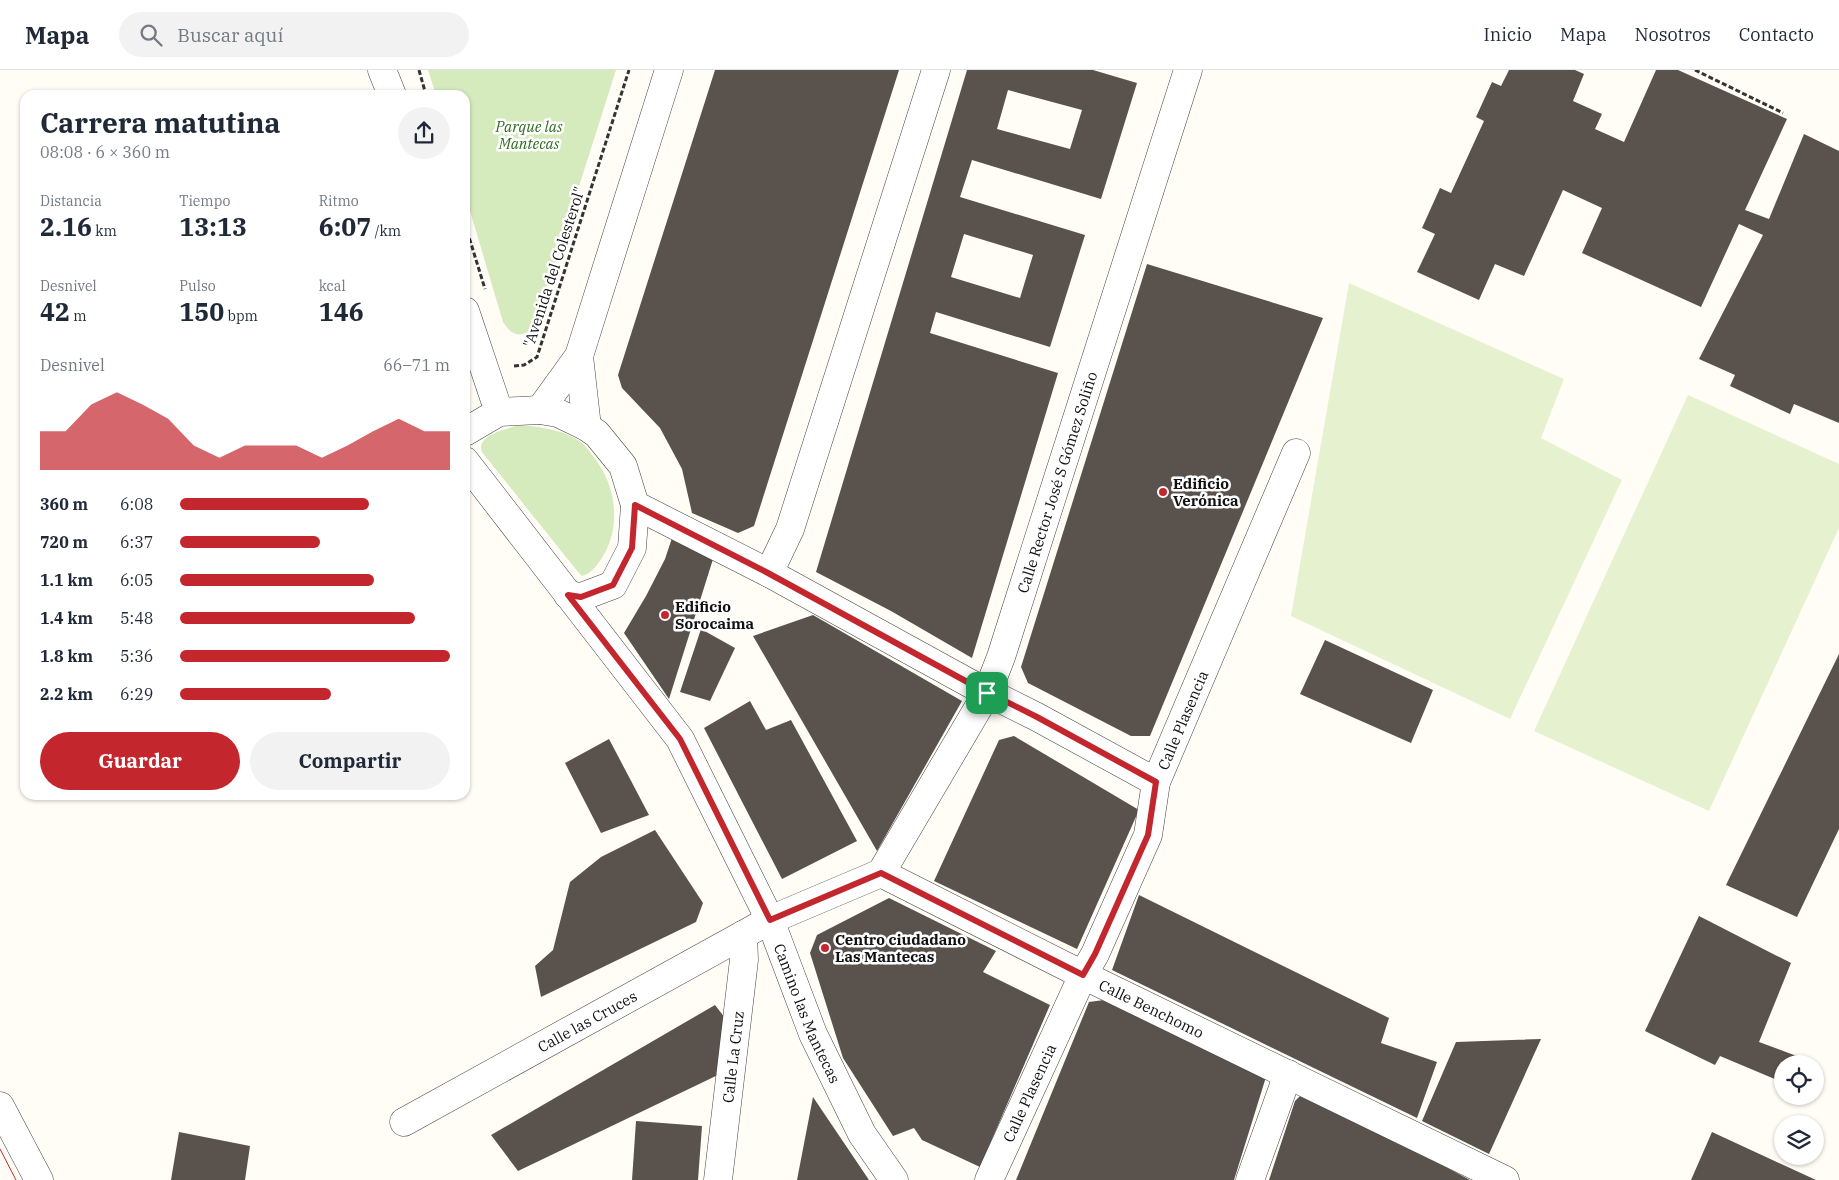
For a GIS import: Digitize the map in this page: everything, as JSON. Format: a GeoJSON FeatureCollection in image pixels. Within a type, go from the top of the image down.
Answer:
{"type":"FeatureCollection","features":[{"type":"Feature","properties":{"kind":"street"},"geometry":{"type":"LineString","coordinates":[[373,70],[373,90]]}},
{"type":"Feature","properties":{"kind":"street"},"geometry":{"type":"LineString","coordinates":[[382,70],[390,90]]}},
{"type":"Feature","properties":{"kind":"street"},"geometry":{"type":"LineString","coordinates":[[540,410],[579,356],[669,70]]}},
{"type":"Feature","properties":{"kind":"street"},"geometry":{"type":"LineString","coordinates":[[768,573],[790,529],[936,70]]}},
{"type":"Feature","properties":{"kind":"street","name":"Calle Rector José S Gómez Soliño"},"geometry":{"type":"LineString","coordinates":[[881,873],[987,693],[1002,657],[1188,70]]}},
{"type":"Feature","properties":{"kind":"street"},"geometry":{"type":"LineString","coordinates":[[470,326],[499,412]]}},
{"type":"Feature","properties":{"kind":"street"},"geometry":{"type":"LineString","coordinates":[[579,356],[587,427]]}},
{"type":"Feature","properties":{"kind":"street"},"geometry":{"type":"LineString","coordinates":[[470,429],[499,412],[540,410],[558,414],[587,427],[597,434],[623,466],[635,505],[632,548],[613,585],[603,614],[601,639]]}},
{"type":"Feature","properties":{"kind":"street","name":"Calle Plasencia"},"geometry":{"type":"LineString","coordinates":[[989,1180],[1083,975],[1095,954],[1148,835],[1156,782],[1296,452]]}},
{"type":"Feature","properties":{"kind":"street","name":"Camino las Mantecas"},"geometry":{"type":"LineString","coordinates":[[470,468],[680,739],[770,920],[812,1034],[862,1134],[894,1180]]}},
{"type":"Feature","properties":{"kind":"street"},"geometry":{"type":"LineString","coordinates":[[635,505],[768,573],[987,693],[1037,717],[1156,782]]}},
{"type":"Feature","properties":{"kind":"street"},"geometry":{"type":"LineString","coordinates":[[568,595],[581,597],[613,585]]}},
{"type":"Feature","properties":{"kind":"street"},"geometry":{"type":"LineString","coordinates":[[770,920],[881,873]]}},
{"type":"Feature","properties":{"kind":"street","name":"Calle Benchomo"},"geometry":{"type":"LineString","coordinates":[[881,873],[1083,975],[1501,1179]]}},
{"type":"Feature","properties":{"kind":"street","name":"Calle las Cruces"},"geometry":{"type":"LineString","coordinates":[[404,1122],[770,920]]}},
{"type":"Feature","properties":{"kind":"street","name":"Calle La Cruz"},"geometry":{"type":"LineString","coordinates":[[718,1180],[744,960],[743,935]]}},
{"type":"Feature","properties":{"kind":"street"},"geometry":{"type":"LineString","coordinates":[[1250,1180],[1288,1074]]}},
{"type":"Feature","properties":{"kind":"street"},"geometry":{"type":"LineString","coordinates":[[0,1106],[39,1180]]}},
{"type":"Feature","properties":{"kind":"path"},"geometry":{"type":"LineString","coordinates":[[418,70],[424,90]]}},
{"type":"Feature","properties":{"kind":"path","name":"\"Avenida del Colesterol\""},"geometry":{"type":"LineString","coordinates":[[508,366],[524,365],[537,358],[629,70]]}},
{"type":"Feature","properties":{"kind":"path"},"geometry":{"type":"LineString","coordinates":[[1695,70],[1783,114]]}},
{"type":"Feature","properties":{"kind":"path"},"geometry":{"type":"LineString","coordinates":[[470,240],[485,290]]}},
{"type":"Feature","properties":{"kind":"green space","name":"Parque las Mantecas"},"geometry":{"type":"Polygon","coordinates":[[[428,70],[616,70],[534,328],[525,333],[517,334],[510,331],[503,322],[470,211],[470,90],[434,90],[428,70]]]}},
{"type":"Feature","properties":{"kind":"green space"},"geometry":{"type":"Polygon","coordinates":[[[1349,283],[1564,379],[1541,438],[1622,480],[1510,719],[1291,616],[1349,283]]]}},
{"type":"Feature","properties":{"kind":"green space"},"geometry":{"type":"Polygon","coordinates":[[[1688,395],[1839,464],[1839,528],[1709,811],[1534,731],[1688,395]]]}},
{"type":"Feature","properties":{"kind":"green space"},"geometry":{"type":"Polygon","coordinates":[[[520,425],[552,430],[568,435],[582,443],[607,479],[614,507],[612,536],[599,562],[585,575],[582,576],[578,572],[482,452],[481,446],[483,441],[488,437],[501,430],[520,425]]]}},
{"type":"Feature","properties":{"kind":"building"},"geometry":{"type":"Polygon","coordinates":[[[715,70],[899,70],[754,526],[738,533],[692,513],[682,469],[660,428],[622,388],[618,375],[715,70]]]}},
{"type":"Feature","properties":{"kind":"building"},"geometry":{"type":"Polygon","coordinates":[[[967,70],[1093,70],[1137,83],[1101,199],[972,160],[960,197],[1085,235],[1050,347],[936,312],[930,333],[1058,373],[972,658],[891,611],[816,572],[967,70]],[[1008,90],[997,129],[1070,149],[1082,110],[1008,90]],[[964,234],[951,277],[1020,298],[1033,255],[964,234]]]}},
{"type":"Feature","properties":{"kind":"building"},"geometry":{"type":"Polygon","coordinates":[[[1509,70],[1575,70],[1584,74],[1573,101],[1602,114],[1595,129],[1624,142],[1656,70],[1678,70],[1787,119],[1745,210],[1769,219],[1804,134],[1839,151],[1839,423],[1794,404],[1790,414],[1730,386],[1735,375],[1699,359],[1763,235],[1739,224],[1701,307],[1582,253],[1602,208],[1563,190],[1524,276],[1495,264],[1479,300],[1417,272],[1435,234],[1422,228],[1440,188],[1451,193],[1484,121],[1476,117],[1492,82],[1501,86],[1509,70]]]}},
{"type":"Feature","properties":{"kind":"building","name":"Edificio Verónica"},"geometry":{"type":"Polygon","coordinates":[[[1147,264],[1323,318],[1150,736],[1131,736],[1028,683],[1021,667],[1147,264]]]}},
{"type":"Feature","properties":{"kind":"building","name":"Edificio Sorocaima"},"geometry":{"type":"Polygon","coordinates":[[[672,538],[714,556],[669,699],[624,633],[665,559],[672,538]]]}},
{"type":"Feature","properties":{"kind":"building"},"geometry":{"type":"Polygon","coordinates":[[[813,615],[962,701],[877,851],[753,636],[813,615]]]}},
{"type":"Feature","properties":{"kind":"building"},"geometry":{"type":"Polygon","coordinates":[[[701,629],[735,648],[710,701],[680,692],[701,629]]]}},
{"type":"Feature","properties":{"kind":"building"},"geometry":{"type":"Polygon","coordinates":[[[1325,640],[1433,690],[1411,743],[1300,694],[1325,640]]]}},
{"type":"Feature","properties":{"kind":"building"},"geometry":{"type":"Polygon","coordinates":[[[1839,654],[1839,829],[1797,917],[1726,885],[1839,654]]]}},
{"type":"Feature","properties":{"kind":"building"},"geometry":{"type":"Polygon","coordinates":[[[750,701],[766,730],[791,720],[857,841],[782,879],[704,728],[750,701]]]}},
{"type":"Feature","properties":{"kind":"building"},"geometry":{"type":"Polygon","coordinates":[[[1014,736],[1139,810],[1077,949],[934,881],[999,740],[1014,736]]]}},
{"type":"Feature","properties":{"kind":"building"},"geometry":{"type":"Polygon","coordinates":[[[609,739],[649,815],[601,833],[565,763],[609,739]]]}},
{"type":"Feature","properties":{"kind":"building"},"geometry":{"type":"Polygon","coordinates":[[[655,830],[703,903],[696,922],[541,997],[535,966],[553,950],[570,882],[601,857],[655,830]]]}},
{"type":"Feature","properties":{"kind":"building"},"geometry":{"type":"Polygon","coordinates":[[[1139,895],[1389,1018],[1381,1043],[1437,1062],[1417,1118],[1112,970],[1139,895]]]}},
{"type":"Feature","properties":{"kind":"building"},"geometry":{"type":"Polygon","coordinates":[[[889,898],[996,951],[983,972],[1050,1005],[980,1167],[922,1140],[914,1128],[893,1136],[843,1058],[810,953],[817,935],[889,898]]]}},
{"type":"Feature","properties":{"kind":"building"},"geometry":{"type":"Polygon","coordinates":[[[1699,916],[1791,963],[1759,1042],[1794,1055],[1774,1055],[1774,1079],[1720,1056],[1715,1065],[1645,1031],[1699,916]]]}},
{"type":"Feature","properties":{"kind":"building"},"geometry":{"type":"Polygon","coordinates":[[[1104,1000],[1266,1077],[1234,1180],[1016,1180],[1089,1002],[1104,1000]]]}},
{"type":"Feature","properties":{"kind":"building"},"geometry":{"type":"Polygon","coordinates":[[[715,1005],[729,1023],[720,1074],[518,1171],[491,1135],[715,1005]]]}},
{"type":"Feature","properties":{"kind":"building"},"geometry":{"type":"Polygon","coordinates":[[[1541,1039],[1489,1154],[1422,1121],[1456,1042],[1541,1039]]]}},
{"type":"Feature","properties":{"kind":"building"},"geometry":{"type":"Polygon","coordinates":[[[1305,1091],[1470,1180],[1269,1180],[1295,1101],[1305,1091]]]}},
{"type":"Feature","properties":{"kind":"building"},"geometry":{"type":"Polygon","coordinates":[[[813,1097],[869,1180],[797,1180],[813,1097]]]}},
{"type":"Feature","properties":{"kind":"building"},"geometry":{"type":"Polygon","coordinates":[[[636,1121],[702,1126],[698,1180],[632,1180],[636,1121]]]}},
{"type":"Feature","properties":{"kind":"building"},"geometry":{"type":"Polygon","coordinates":[[[179,1132],[250,1146],[245,1180],[171,1180],[179,1132]]]}},
{"type":"Feature","properties":{"kind":"building"},"geometry":{"type":"Polygon","coordinates":[[[1712,1132],[1774,1161],[1774,1165],[1784,1165],[1816,1180],[1691,1180],[1712,1132]]]}},
{"type":"Feature","properties":{"kind":"tram line"},"geometry":{"type":"LineString","coordinates":[[0,1149],[16,1180]]}},
{"type":"Feature","properties":{"kind":"place","name":"Edificio Verónica"},"geometry":{"type":"Point","coordinates":[1163,492]}},
{"type":"Feature","properties":{"kind":"place","name":"Edificio Sorocaima"},"geometry":{"type":"Point","coordinates":[665,615]}},
{"type":"Feature","properties":{"kind":"place","name":"Centro ciudadano Las Mantecas"},"geometry":{"type":"Point","coordinates":[825,948]}},
{"type":"Feature","properties":{"kind":"route"},"geometry":{"type":"LineString","coordinates":[[635,505],[768,573],[987,693],[1037,717],[1156,782],[1148,835],[1095,954],[1083,975],[881,873],[770,920],[680,739],[568,595],[581,597],[613,585],[632,548],[635,505]]}}]}
